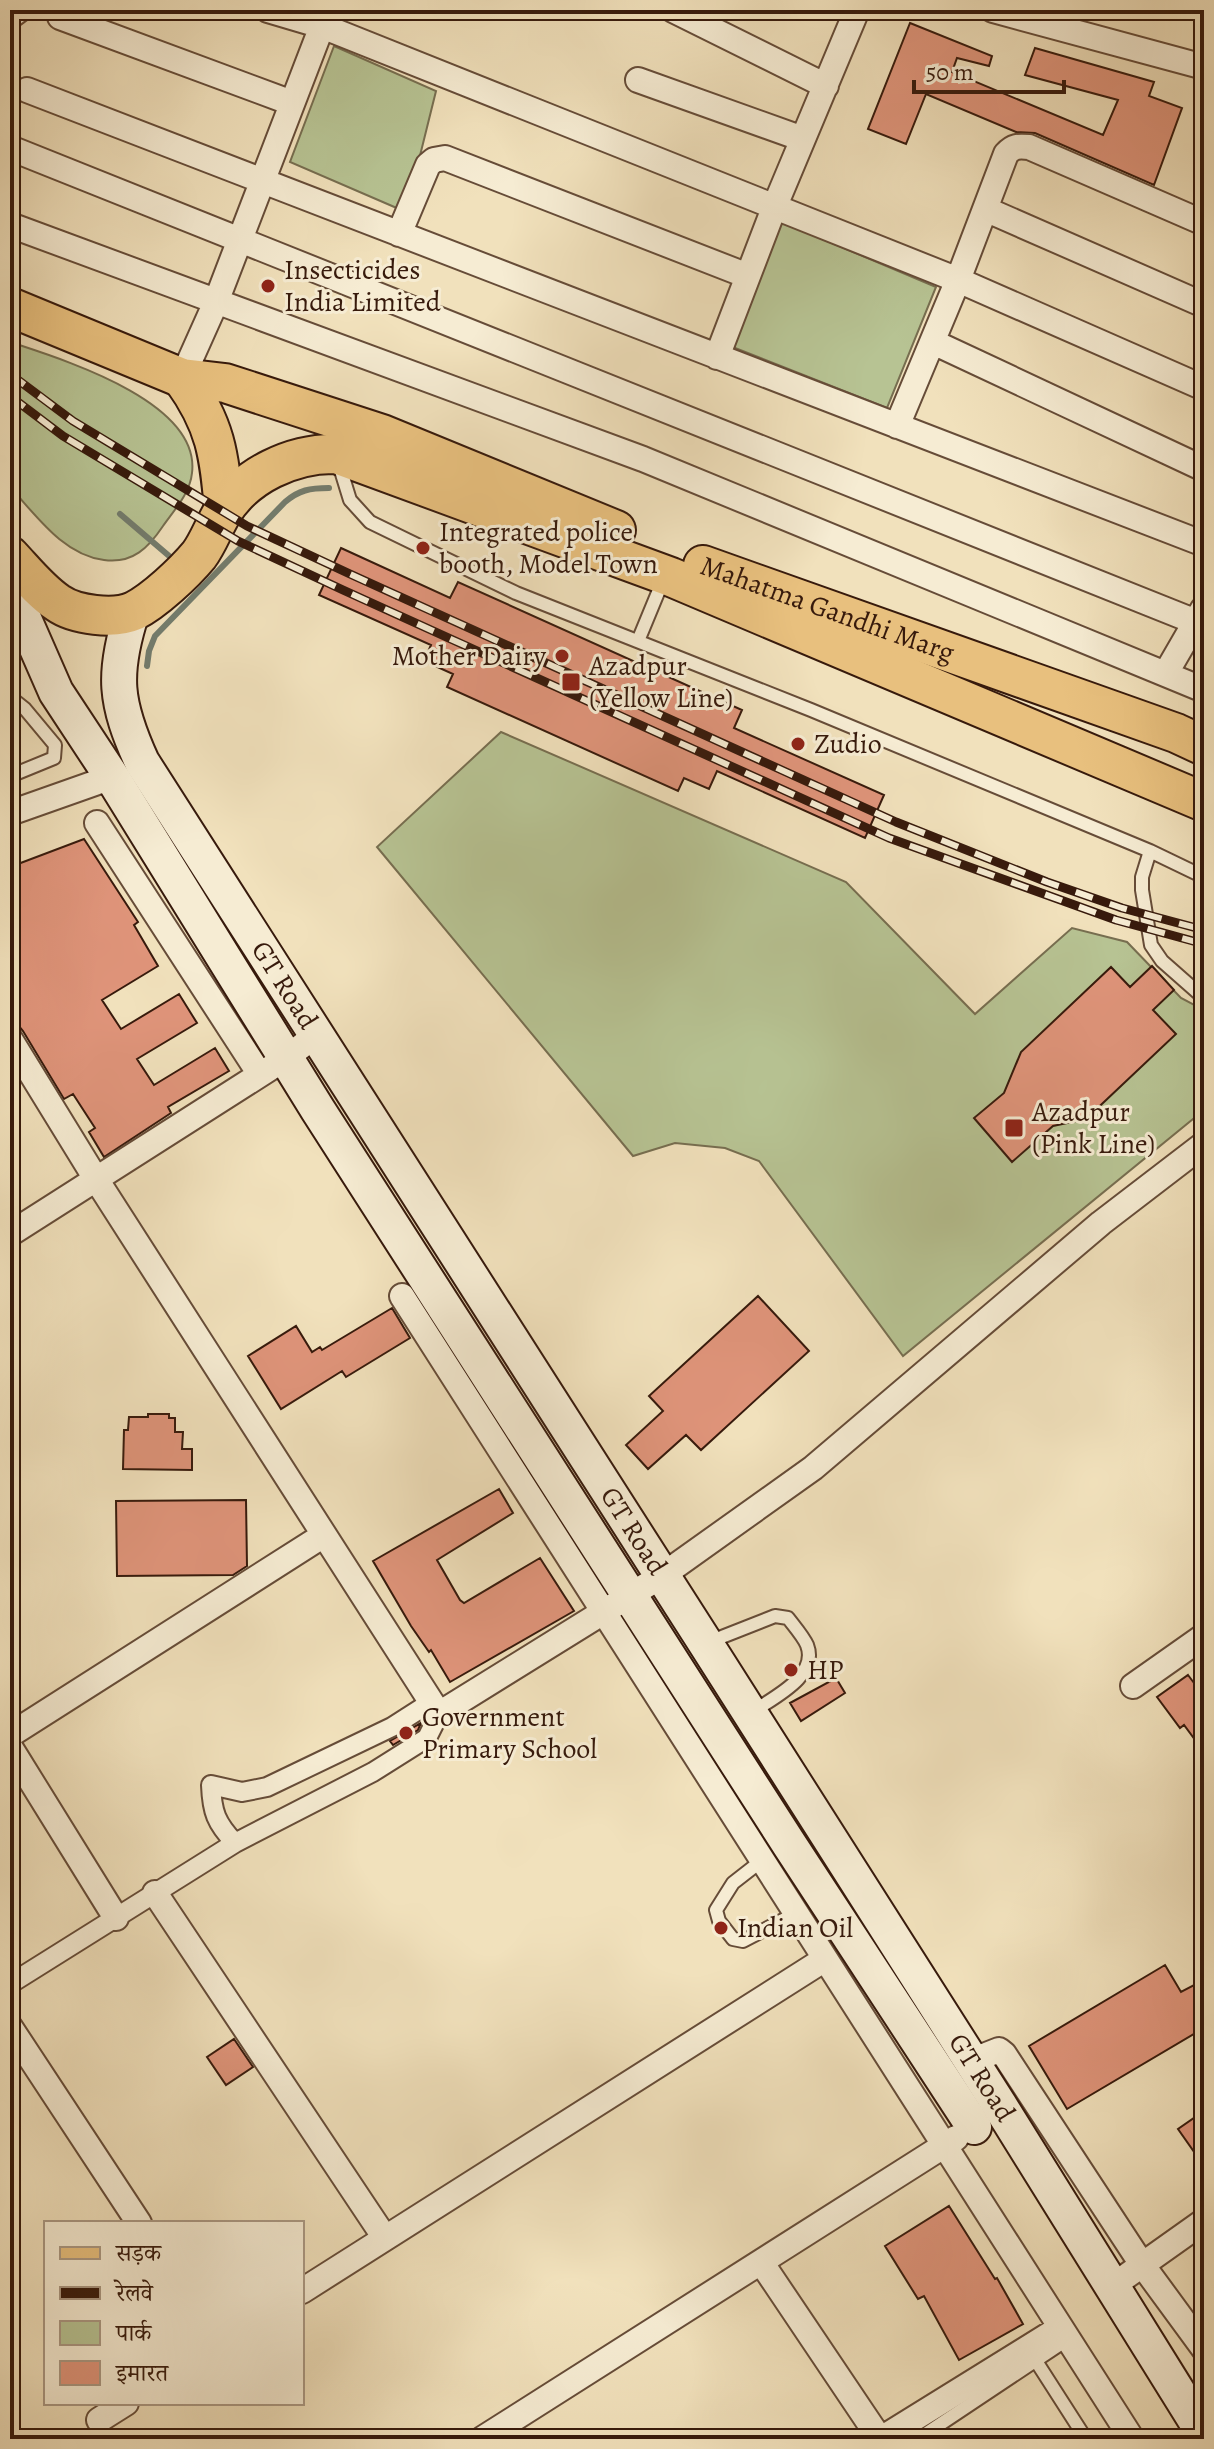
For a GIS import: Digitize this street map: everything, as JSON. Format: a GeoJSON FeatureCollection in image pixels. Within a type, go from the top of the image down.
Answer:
{"type":"FeatureCollection","features":[{"type":"Feature","properties":{"kind":"main road","name":"Mahatma Gandhi Marg"},"geometry":{"type":"LineString","coordinates":[[10,307],[182,378],[225,383],[382,434],[684,558],[1176,733],[1204,746]]}},
{"type":"Feature","properties":{"kind":"main road"},"geometry":{"type":"LineString","coordinates":[[182,378],[211,426],[219,461],[224,509]]}},
{"type":"Feature","properties":{"kind":"main road","name":"Mahatma Gandhi Marg"},"geometry":{"type":"LineString","coordinates":[[132,612],[174,580],[200,554],[224,509],[249,484],[283,463],[318,454],[336,454],[666,575],[1204,802]]}},
{"type":"Feature","properties":{"kind":"main road"},"geometry":{"type":"LineString","coordinates":[[10,556],[59,605],[96,616],[132,612]]}},
{"type":"Feature","properties":{"kind":"main road","name":"GT Road"},"geometry":{"type":"LineString","coordinates":[[10,591],[56,692],[112,777],[272,1065],[810,1905],[974,2127]]}},
{"type":"Feature","properties":{"kind":"main road","name":"GT Road"},"geometry":{"type":"LineString","coordinates":[[132,612],[123,639],[118,675],[121,711],[142,762],[751,1713],[1204,2434]]}},
{"type":"Feature","properties":{"kind":"street"},"geometry":{"type":"LineString","coordinates":[[268,10],[326,18],[774,208],[958,280],[1204,388]]}},
{"type":"Feature","properties":{"kind":"street"},"geometry":{"type":"LineString","coordinates":[[673,10],[826,86]]}},
{"type":"Feature","properties":{"kind":"street"},"geometry":{"type":"LineString","coordinates":[[717,357],[774,208],[857,10]]}},
{"type":"Feature","properties":{"kind":"street"},"geometry":{"type":"LineString","coordinates":[[993,10],[1204,67]]}},
{"type":"Feature","properties":{"kind":"street"},"geometry":{"type":"LineString","coordinates":[[60,17],[292,103]]}},
{"type":"Feature","properties":{"kind":"street"},"geometry":{"type":"LineString","coordinates":[[182,378],[216,302],[326,18]]}},
{"type":"Feature","properties":{"kind":"street"},"geometry":{"type":"LineString","coordinates":[[638,80],[803,139]]}},
{"type":"Feature","properties":{"kind":"street"},"geometry":{"type":"LineString","coordinates":[[27,90],[1204,544]]}},
{"type":"Feature","properties":{"kind":"street"},"geometry":{"type":"LineString","coordinates":[[897,426],[1011,148],[1029,147],[1204,223]]}},
{"type":"Feature","properties":{"kind":"street"},"geometry":{"type":"LineString","coordinates":[[10,148],[1200,615],[1166,673]]}},
{"type":"Feature","properties":{"kind":"street"},"geometry":{"type":"LineString","coordinates":[[399,234],[428,165],[445,158],[748,276]]}},
{"type":"Feature","properties":{"kind":"street"},"geometry":{"type":"LineString","coordinates":[[985,209],[1204,305]]}},
{"type":"Feature","properties":{"kind":"street"},"geometry":{"type":"LineString","coordinates":[[10,225],[643,459],[1204,690]]}},
{"type":"Feature","properties":{"kind":"street"},"geometry":{"type":"LineString","coordinates":[[933,342],[1204,469]]}},
{"type":"Feature","properties":{"kind":"street"},"geometry":{"type":"LineString","coordinates":[[10,813],[112,777]]}},
{"type":"Feature","properties":{"kind":"street"},"geometry":{"type":"LineString","coordinates":[[97,823],[272,1065]]}},
{"type":"Feature","properties":{"kind":"street"},"geometry":{"type":"LineString","coordinates":[[10,1234],[316,1035]]}},
{"type":"Feature","properties":{"kind":"street"},"geometry":{"type":"LineString","coordinates":[[10,1039],[96,1179],[435,1708],[427,1738],[373,1772],[235,1843],[10,1984]]}},
{"type":"Feature","properties":{"kind":"street"},"geometry":{"type":"LineString","coordinates":[[235,1843],[223,1830],[212,1810],[211,1785],[242,1792],[267,1787],[435,1708],[663,1575],[813,1468],[1089,1233],[1204,1144]]}},
{"type":"Feature","properties":{"kind":"street"},"geometry":{"type":"LineString","coordinates":[[402,1296],[617,1604]]}},
{"type":"Feature","properties":{"kind":"street"},"geometry":{"type":"LineString","coordinates":[[10,1735],[324,1535]]}},
{"type":"Feature","properties":{"kind":"street"},"geometry":{"type":"LineString","coordinates":[[1133,1686],[1204,1636]]}},
{"type":"Feature","properties":{"kind":"street"},"geometry":{"type":"LineString","coordinates":[[10,1747],[116,1918]]}},
{"type":"Feature","properties":{"kind":"street"},"geometry":{"type":"LineString","coordinates":[[155,1893],[385,2238]]}},
{"type":"Feature","properties":{"kind":"street"},"geometry":{"type":"LineString","coordinates":[[810,1905],[825,1959],[1132,2439]]}},
{"type":"Feature","properties":{"kind":"street"},"geometry":{"type":"LineString","coordinates":[[304,2290],[825,1959]]}},
{"type":"Feature","properties":{"kind":"street"},"geometry":{"type":"LineString","coordinates":[[10,2027],[138,2221]]}},
{"type":"Feature","properties":{"kind":"street"},"geometry":{"type":"LineString","coordinates":[[971,2061],[992,2051],[999,2050],[1004,2054],[1141,2263],[1204,2349]]}},
{"type":"Feature","properties":{"kind":"street"},"geometry":{"type":"LineString","coordinates":[[482,2439],[974,2127]]}},
{"type":"Feature","properties":{"kind":"street"},"geometry":{"type":"LineString","coordinates":[[1111,2287],[1204,2221]]}},
{"type":"Feature","properties":{"kind":"street"},"geometry":{"type":"LineString","coordinates":[[761,2262],[880,2439],[1064,2334]]}},
{"type":"Feature","properties":{"kind":"street"},"geometry":{"type":"LineString","coordinates":[[99,2420],[123,2405]]}},
{"type":"Feature","properties":{"kind":"lane"},"geometry":{"type":"LineString","coordinates":[[10,24],[29,10]]}},
{"type":"Feature","properties":{"kind":"lane"},"geometry":{"type":"LineString","coordinates":[[336,454],[350,500],[370,522],[516,593],[811,710],[1150,851],[1204,877]]}},
{"type":"Feature","properties":{"kind":"lane"},"geometry":{"type":"LineString","coordinates":[[638,641],[666,575]]}},
{"type":"Feature","properties":{"kind":"lane"},"geometry":{"type":"LineString","coordinates":[[25,709],[56,692]]}},
{"type":"Feature","properties":{"kind":"lane"},"geometry":{"type":"LineString","coordinates":[[10,697],[25,709],[55,745],[56,753],[54,758],[10,776]]}},
{"type":"Feature","properties":{"kind":"lane"},"geometry":{"type":"LineString","coordinates":[[1150,851],[1142,877],[1142,890],[1151,945],[1162,961],[1204,998]]}},
{"type":"Feature","properties":{"kind":"lane"},"geometry":{"type":"LineString","coordinates":[[706,1644],[775,1616],[788,1618],[806,1644],[809,1657],[802,1676],[751,1713]]}},
{"type":"Feature","properties":{"kind":"lane"},"geometry":{"type":"LineString","coordinates":[[775,1852],[733,1883],[716,1910],[719,1921],[733,1939],[743,1941],[810,1905]]}},
{"type":"Feature","properties":{"kind":"lane"},"geometry":{"type":"LineString","coordinates":[[918,2439],[1036,2361],[1064,2334]]}},
{"type":"Feature","properties":{"kind":"lane"},"geometry":{"type":"LineString","coordinates":[[1036,2361],[1086,2439]]}},
{"type":"Feature","properties":{"kind":"green space"},"geometry":{"type":"Polygon","coordinates":[[[334,46],[436,91],[406,212],[290,162],[334,46]]]}},
{"type":"Feature","properties":{"kind":"green space"},"geometry":{"type":"Polygon","coordinates":[[[775,219],[936,287],[887,408],[730,346],[775,219]]]}},
{"type":"Feature","properties":{"kind":"green space"},"geometry":{"type":"Polygon","coordinates":[[[10,342],[124,387],[152,404],[175,425],[189,447],[192,473],[181,501],[158,534],[132,557],[104,560],[76,550],[51,532],[10,487],[10,342]]]}},
{"type":"Feature","properties":{"kind":"green space"},"geometry":{"type":"Polygon","coordinates":[[[501,732],[846,882],[975,1014],[1072,928],[1127,942],[1181,998],[1204,1010],[1204,1110],[903,1356],[759,1161],[725,1148],[675,1143],[633,1156],[377,847],[501,732]]]}},
{"type":"Feature","properties":{"kind":"building"},"geometry":{"type":"Polygon","coordinates":[[[910,23],[992,56],[989,66],[957,58],[952,72],[1103,135],[1118,100],[1025,75],[1035,48],[1154,82],[1149,96],[1182,108],[1154,185],[1035,133],[1016,132],[926,94],[906,144],[868,129],[910,23]]]}},
{"type":"Feature","properties":{"kind":"building"},"geometry":{"type":"Polygon","coordinates":[[[341,548],[450,598],[458,582],[742,710],[734,728],[884,795],[865,838],[717,771],[709,789],[684,778],[678,791],[447,687],[453,674],[424,661],[431,645],[319,595],[341,548]]]}},
{"type":"Feature","properties":{"kind":"building"},"geometry":{"type":"Polygon","coordinates":[[[84,839],[138,922],[134,925],[158,966],[102,1000],[121,1029],[179,994],[197,1023],[137,1059],[154,1085],[215,1048],[229,1071],[168,1107],[171,1113],[104,1157],[89,1132],[95,1128],[73,1094],[64,1099],[10,1015],[10,867],[84,839]]]}},
{"type":"Feature","properties":{"kind":"building"},"geometry":{"type":"Polygon","coordinates":[[[1152,966],[1174,990],[1153,1010],[1176,1034],[1086,1119],[1053,1126],[1012,1162],[974,1118],[1004,1093],[1021,1052],[1111,967],[1130,987],[1152,966]]]}},
{"type":"Feature","properties":{"kind":"building"},"geometry":{"type":"Polygon","coordinates":[[[758,1296],[809,1351],[701,1450],[686,1435],[648,1469],[626,1445],[663,1411],[649,1396],[758,1296]]]}},
{"type":"Feature","properties":{"kind":"building"},"geometry":{"type":"Polygon","coordinates":[[[392,1308],[410,1338],[346,1377],[342,1371],[281,1409],[248,1356],[296,1326],[312,1352],[320,1347],[322,1350],[392,1308]]]}},
{"type":"Feature","properties":{"kind":"building"},"geometry":{"type":"Polygon","coordinates":[[[148,1414],[169,1414],[169,1418],[175,1418],[175,1432],[183,1432],[182,1449],[192,1449],[192,1470],[123,1469],[124,1430],[128,1430],[129,1417],[148,1417],[148,1414]]]}},
{"type":"Feature","properties":{"kind":"building"},"geometry":{"type":"Polygon","coordinates":[[[499,1489],[513,1513],[437,1560],[460,1600],[464,1603],[540,1558],[574,1611],[450,1682],[431,1650],[429,1652],[411,1626],[373,1561],[499,1489]]]}},
{"type":"Feature","properties":{"kind":"building"},"geometry":{"type":"Polygon","coordinates":[[[246,1500],[247,1566],[233,1575],[117,1576],[116,1501],[246,1500]]]}},
{"type":"Feature","properties":{"kind":"building"},"geometry":{"type":"Polygon","coordinates":[[[1188,1675],[1194,1683],[1204,1676],[1204,1752],[1184,1725],[1180,1728],[1157,1697],[1188,1675]]]}},
{"type":"Feature","properties":{"kind":"building"},"geometry":{"type":"Polygon","coordinates":[[[836,1678],[845,1693],[801,1721],[790,1703],[836,1678]]]}},
{"type":"Feature","properties":{"kind":"building"},"geometry":{"type":"Polygon","coordinates":[[[421,1723],[418,1730],[393,1745],[390,1741],[421,1723]]]}},
{"type":"Feature","properties":{"kind":"building"},"geometry":{"type":"Polygon","coordinates":[[[1165,1965],[1181,1992],[1194,1985],[1204,2003],[1195,2012],[1204,2028],[1067,2109],[1029,2046],[1165,1965]]]}},
{"type":"Feature","properties":{"kind":"building"},"geometry":{"type":"Polygon","coordinates":[[[234,2039],[253,2067],[226,2085],[207,2057],[234,2039]]]}},
{"type":"Feature","properties":{"kind":"building"},"geometry":{"type":"Polygon","coordinates":[[[1204,2111],[1204,2166],[1178,2129],[1204,2111]]]}},
{"type":"Feature","properties":{"kind":"building"},"geometry":{"type":"Polygon","coordinates":[[[949,2206],[997,2278],[1023,2324],[959,2360],[924,2296],[918,2299],[885,2246],[949,2206]]]}},
{"type":"Feature","properties":{"kind":"waterway"},"geometry":{"type":"LineString","coordinates":[[147,666],[155,636],[285,502],[305,490],[329,488]]}},
{"type":"Feature","properties":{"kind":"waterway"},"geometry":{"type":"LineString","coordinates":[[120,514],[175,561]]}},
{"type":"Feature","properties":{"kind":"railway"},"geometry":{"type":"LineString","coordinates":[[10,374],[73,421],[247,526],[350,574],[896,822],[1047,882],[1122,908],[1204,930]]}},
{"type":"Feature","properties":{"kind":"railway"},"geometry":{"type":"LineString","coordinates":[[10,396],[63,436],[238,541],[343,590],[889,838],[1116,920],[1204,944]]}},
{"type":"Feature","properties":{"kind":"place","name":"Insecticides India Limited"},"geometry":{"type":"Point","coordinates":[268,286]}},
{"type":"Feature","properties":{"kind":"place","name":"Integrated police booth, Model Town"},"geometry":{"type":"Point","coordinates":[423,548]}},
{"type":"Feature","properties":{"kind":"place","name":"Mother Dairy"},"geometry":{"type":"Point","coordinates":[562,656]}},
{"type":"Feature","properties":{"kind":"place","name":"Azadpur (Yellow Line)"},"geometry":{"type":"Point","coordinates":[571,682]}},
{"type":"Feature","properties":{"kind":"place","name":"Zudio"},"geometry":{"type":"Point","coordinates":[798,744]}},
{"type":"Feature","properties":{"kind":"place","name":"Azadpur (Pink Line)"},"geometry":{"type":"Point","coordinates":[1014,1128]}},
{"type":"Feature","properties":{"kind":"place","name":"HP"},"geometry":{"type":"Point","coordinates":[791,1670]}},
{"type":"Feature","properties":{"kind":"place","name":"Government Primary School"},"geometry":{"type":"Point","coordinates":[406,1733]}},
{"type":"Feature","properties":{"kind":"place","name":"Indian Oil"},"geometry":{"type":"Point","coordinates":[721,1928]}}]}
